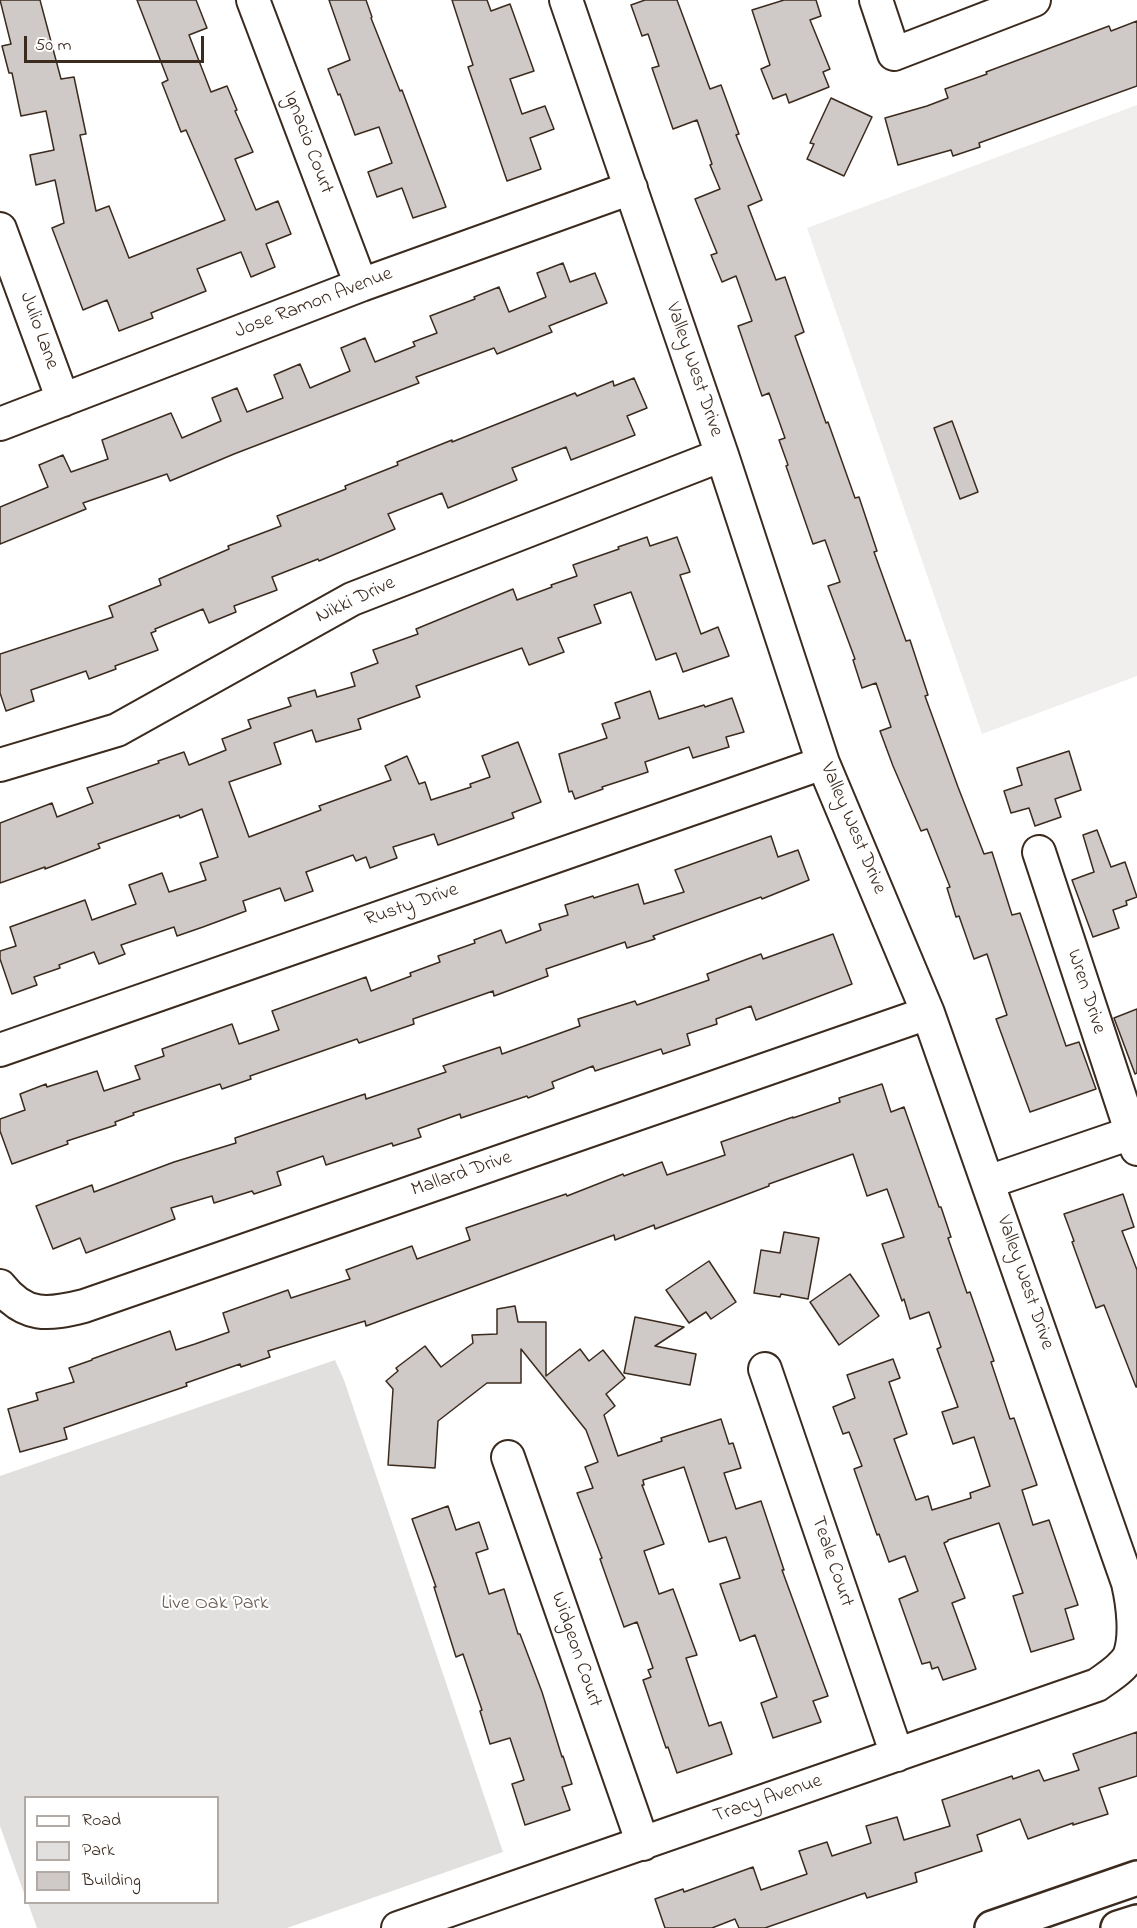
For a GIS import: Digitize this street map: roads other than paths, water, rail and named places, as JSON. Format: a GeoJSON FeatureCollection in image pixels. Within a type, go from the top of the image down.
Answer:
{"type":"FeatureCollection","features":[{"type":"Feature","properties":{"kind":"main road"},"geometry":{"type":"LineString","coordinates":[[992,1928],[1137,1878]]}},
{"type":"Feature","properties":{"kind":"main road"},"geometry":{"type":"LineString","coordinates":[[1118,1928],[1137,1922]]}},
{"type":"Feature","properties":{"kind":"street","name":"Ignacio Court"},"geometry":{"type":"LineString","coordinates":[[254,0],[361,285]]}},
{"type":"Feature","properties":{"kind":"street","name":"Valley West Drive"},"geometry":{"type":"LineString","coordinates":[[566,0],[722,455],[824,763],[928,1013],[1128,1583],[1134,1621],[1134,1639],[1130,1656]]}},
{"type":"Feature","properties":{"kind":"street"},"geometry":{"type":"LineString","coordinates":[[876,0],[894,54],[1034,0]]}},
{"type":"Feature","properties":{"kind":"street","name":"Jose Ramon Avenue"},"geometry":{"type":"LineString","coordinates":[[0,424],[361,285],[631,188]]}},
{"type":"Feature","properties":{"kind":"street","name":"Julio Lane"},"geometry":{"type":"LineString","coordinates":[[0,229],[63,400]]}},
{"type":"Feature","properties":{"kind":"street","name":"Nikki Drive"},"geometry":{"type":"LineString","coordinates":[[0,765],[117,729],[352,599],[722,455]]}},
{"type":"Feature","properties":{"kind":"street","name":"Rusty Drive"},"geometry":{"type":"LineString","coordinates":[[0,1050],[824,763]]}},
{"type":"Feature","properties":{"kind":"street","name":"Wren Drive"},"geometry":{"type":"LineString","coordinates":[[988,1182],[1135,1138],[1039,852]]}},
{"type":"Feature","properties":{"kind":"street","name":"Mallard Drive"},"geometry":{"type":"LineString","coordinates":[[0,1286],[10,1300],[24,1308],[39,1312],[54,1312],[84,1306],[928,1013]]}},
{"type":"Feature","properties":{"kind":"street","name":"Teale Court"},"geometry":{"type":"LineString","coordinates":[[765,1369],[897,1755]]}},
{"type":"Feature","properties":{"kind":"street","name":"Widgeon Court"},"geometry":{"type":"LineString","coordinates":[[508,1457],[643,1844]]}},
{"type":"Feature","properties":{"kind":"street","name":"Tracy Avenue"},"geometry":{"type":"LineString","coordinates":[[398,1928],[1097,1685],[1110,1676],[1130,1656]]}},
{"type":"Feature","properties":{"kind":"park label","name":"Live Oak Park"},"geometry":{"type":"Point","coordinates":[215,1605]}}]}
